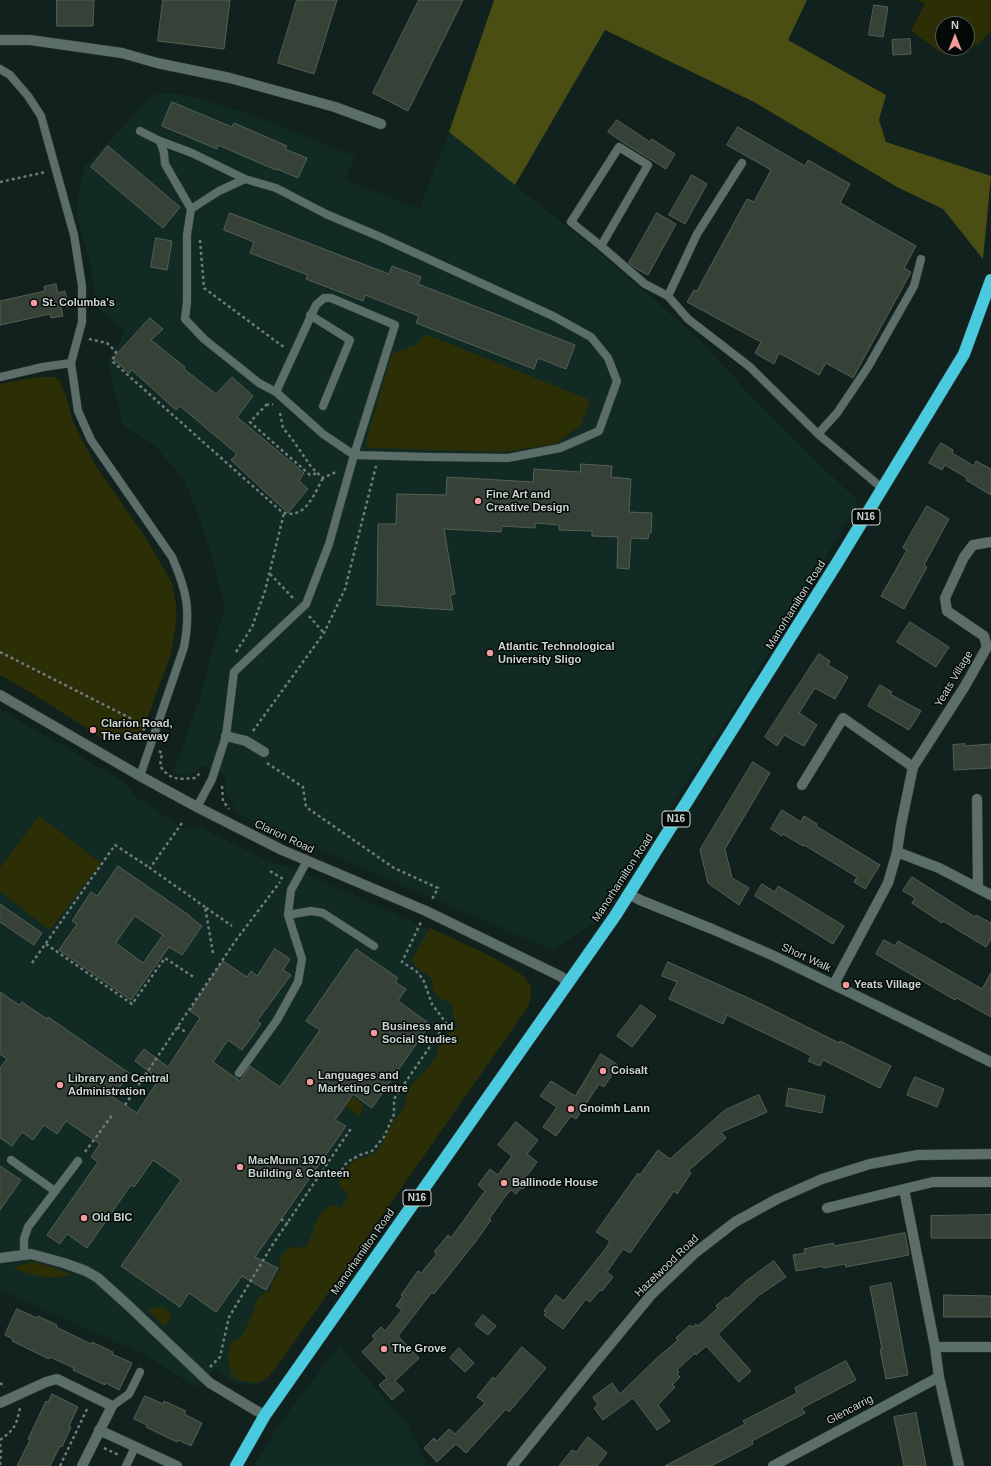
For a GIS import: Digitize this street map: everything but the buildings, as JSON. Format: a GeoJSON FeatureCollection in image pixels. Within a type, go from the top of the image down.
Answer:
{"type":"FeatureCollection","features":[{"type":"Feature","properties":{"kind":"highway","name":"Manorhamilton Road"},"geometry":{"type":"LineString","coordinates":[[236,1466],[265,1415],[615,916],[883,489],[964,354],[991,280]]}},
{"type":"Feature","properties":{"kind":"street"},"geometry":{"type":"LineString","coordinates":[[0,40],[30,40],[122,52],[157,63],[230,78],[335,107],[381,124]]}},
{"type":"Feature","properties":{"kind":"street","name":"Yeats Village"},"geometry":{"type":"LineString","coordinates":[[834,984],[888,883],[898,852],[901,825],[913,767],[965,686],[987,647],[984,636],[947,611],[945,598],[964,557],[973,545],[991,542]]}},
{"type":"Feature","properties":{"kind":"street","name":"Clarion Road"},"geometry":{"type":"LineString","coordinates":[[0,695],[140,776],[282,850],[426,911],[560,976],[568,982]]}},
{"type":"Feature","properties":{"kind":"street"},"geometry":{"type":"LineString","coordinates":[[802,785],[843,718],[913,767]]}},
{"type":"Feature","properties":{"kind":"street"},"geometry":{"type":"LineString","coordinates":[[226,736],[246,741],[265,757]]}},
{"type":"Feature","properties":{"kind":"street"},"geometry":{"type":"LineString","coordinates":[[977,799],[978,888]]}},
{"type":"Feature","properties":{"kind":"street"},"geometry":{"type":"LineString","coordinates":[[898,852],[939,868],[991,895]]}},
{"type":"Feature","properties":{"kind":"street","name":"Short Walk"},"geometry":{"type":"LineString","coordinates":[[629,894],[640,900],[712,929],[834,984],[991,1062]]}},
{"type":"Feature","properties":{"kind":"street","name":"Hazelwood Road"},"geometry":{"type":"LineString","coordinates":[[512,1466],[593,1365],[651,1296],[695,1253],[735,1222],[777,1198],[822,1179],[870,1164],[918,1155],[991,1154]]}},
{"type":"Feature","properties":{"kind":"street"},"geometry":{"type":"LineString","coordinates":[[826,1208],[933,1182],[991,1182]]}},
{"type":"Feature","properties":{"kind":"street"},"geometry":{"type":"LineString","coordinates":[[904,1189],[935,1347],[939,1377],[959,1466]]}},
{"type":"Feature","properties":{"kind":"street"},"geometry":{"type":"LineString","coordinates":[[0,1258],[31,1254],[64,1263],[98,1278],[201,1376],[210,1383],[265,1415]]}},
{"type":"Feature","properties":{"kind":"street"},"geometry":{"type":"LineString","coordinates":[[935,1347],[991,1347]]}},
{"type":"Feature","properties":{"kind":"street","name":"Glencarrig"},"geometry":{"type":"LineString","coordinates":[[773,1466],[939,1377]]}},
{"type":"Feature","properties":{"kind":"street"},"geometry":{"type":"LineString","coordinates":[[0,1403],[46,1382],[57,1379],[112,1406],[82,1466]]}},
{"type":"Feature","properties":{"kind":"street"},"geometry":{"type":"LineString","coordinates":[[99,1430],[177,1466]]}},
{"type":"Feature","properties":{"kind":"lane"},"geometry":{"type":"LineString","coordinates":[[0,68],[10,75],[28,96],[41,116],[74,235],[82,286],[82,322],[71,362],[78,411],[91,440],[172,557],[181,579],[187,606],[188,627],[184,647],[140,776]]}},
{"type":"Feature","properties":{"kind":"lane"},"geometry":{"type":"LineString","coordinates":[[140,131],[160,141],[192,153],[244,179],[276,188],[326,214],[378,236],[552,316],[590,338],[608,358],[617,381],[598,431],[560,448],[508,458],[354,455],[324,434],[276,392],[260,383],[210,344],[185,319],[187,302],[187,235],[191,209],[165,164],[164,153],[160,141]]}},
{"type":"Feature","properties":{"kind":"lane"},"geometry":{"type":"LineString","coordinates":[[601,246],[648,165],[619,147],[571,222],[645,284],[668,296],[688,319],[750,367],[818,434],[883,489]]}},
{"type":"Feature","properties":{"kind":"lane"},"geometry":{"type":"LineString","coordinates":[[668,296],[697,234],[742,163]]}},
{"type":"Feature","properties":{"kind":"lane"},"geometry":{"type":"LineString","coordinates":[[191,209],[219,190],[244,179]]}},
{"type":"Feature","properties":{"kind":"lane"},"geometry":{"type":"LineString","coordinates":[[818,434],[837,412],[868,367],[914,286],[921,259]]}},
{"type":"Feature","properties":{"kind":"lane"},"geometry":{"type":"LineString","coordinates":[[197,807],[212,779],[226,736],[234,672],[306,604],[329,544],[354,455],[395,325],[331,298],[324,298],[316,305],[310,315],[276,392]]}},
{"type":"Feature","properties":{"kind":"lane"},"geometry":{"type":"LineString","coordinates":[[310,315],[350,340],[323,406]]}},
{"type":"Feature","properties":{"kind":"lane"},"geometry":{"type":"LineString","coordinates":[[0,377],[71,362]]}},
{"type":"Feature","properties":{"kind":"lane"},"geometry":{"type":"LineString","coordinates":[[239,1073],[276,1020],[298,982],[302,959],[288,915],[291,890],[307,861]]}},
{"type":"Feature","properties":{"kind":"lane"},"geometry":{"type":"LineString","coordinates":[[288,915],[323,912],[374,946]]}},
{"type":"Feature","properties":{"kind":"lane"},"geometry":{"type":"LineString","coordinates":[[11,1160],[55,1190]]}},
{"type":"Feature","properties":{"kind":"lane"},"geometry":{"type":"LineString","coordinates":[[24,1255],[24,1239],[28,1227],[78,1161]]}},
{"type":"Feature","properties":{"kind":"lane"},"geometry":{"type":"LineString","coordinates":[[112,1406],[128,1394],[140,1372]]}},
{"type":"Feature","properties":{"kind":"lane"},"geometry":{"type":"LineString","coordinates":[[128,1463],[135,1447]]}},
{"type":"Feature","properties":{"kind":"path"},"geometry":{"type":"LineString","coordinates":[[0,182],[57,170]]}},
{"type":"Feature","properties":{"kind":"path"},"geometry":{"type":"LineString","coordinates":[[200,238],[204,288],[293,354]]}},
{"type":"Feature","properties":{"kind":"path"},"geometry":{"type":"LineString","coordinates":[[79,336],[107,343],[116,352],[112,361],[282,512],[288,515],[304,510],[323,478],[345,467],[349,472]]}},
{"type":"Feature","properties":{"kind":"path"},"geometry":{"type":"LineString","coordinates":[[276,392],[250,422],[310,475],[318,473]]}},
{"type":"Feature","properties":{"kind":"path"},"geometry":{"type":"LineString","coordinates":[[279,409],[283,428],[300,449],[312,468],[323,478]]}},
{"type":"Feature","properties":{"kind":"path"},"geometry":{"type":"LineString","coordinates":[[246,741],[324,633],[345,589],[379,455]]}},
{"type":"Feature","properties":{"kind":"path"},"geometry":{"type":"LineString","coordinates":[[269,573],[324,633]]}},
{"type":"Feature","properties":{"kind":"path"},"geometry":{"type":"LineString","coordinates":[[0,652],[132,719],[153,737]]}},
{"type":"Feature","properties":{"kind":"path"},"geometry":{"type":"LineString","coordinates":[[265,757],[303,787],[306,806],[394,868],[438,888],[426,911]]}},
{"type":"Feature","properties":{"kind":"path"},"geometry":{"type":"LineString","coordinates":[[223,783],[223,801],[231,811]]}},
{"type":"Feature","properties":{"kind":"path"},"geometry":{"type":"LineString","coordinates":[[150,868],[182,822]]}},
{"type":"Feature","properties":{"kind":"path"},"geometry":{"type":"LineString","coordinates":[[32,963],[115,845],[232,926]]}},
{"type":"Feature","properties":{"kind":"path"},"geometry":{"type":"LineString","coordinates":[[125,1105],[236,940],[284,878],[270,871]]}},
{"type":"Feature","properties":{"kind":"path"},"geometry":{"type":"LineString","coordinates":[[205,907],[213,953]]}},
{"type":"Feature","properties":{"kind":"path"},"geometry":{"type":"LineString","coordinates":[[321,1174],[338,1176],[347,1162],[372,1151],[384,1137],[394,1114],[394,1099],[446,1023],[432,1004],[423,979],[416,970],[402,962],[420,923]]}},
{"type":"Feature","properties":{"kind":"path"},"geometry":{"type":"LineString","coordinates":[[46,944],[132,1004],[165,958],[195,978]]}},
{"type":"Feature","properties":{"kind":"path"},"geometry":{"type":"LineString","coordinates":[[177,1026],[186,1032]]}},
{"type":"Feature","properties":{"kind":"path"},"geometry":{"type":"LineString","coordinates":[[78,1161],[113,1114]]}},
{"type":"Feature","properties":{"kind":"path"},"geometry":{"type":"LineString","coordinates":[[201,1376],[220,1357],[229,1317],[273,1244],[288,1224],[352,1127]]}},
{"type":"Feature","properties":{"kind":"path"},"geometry":{"type":"LineString","coordinates":[[281,1219],[288,1224]]}},
{"type":"Feature","properties":{"kind":"path"},"geometry":{"type":"LineString","coordinates":[[60,1466],[89,1406],[82,1403]]}},
{"type":"Feature","properties":{"kind":"path"},"geometry":{"type":"LineString","coordinates":[[0,1440],[11,1432],[17,1422],[20,1407],[27,1404]]}},
{"type":"Feature","properties":{"kind":"path"},"geometry":{"type":"LineString","coordinates":[[0,1444],[2,1450],[0,1466]]}},
{"type":"Feature","properties":{"kind":"path"},"geometry":{"type":"LineString","coordinates":[[102,1448],[128,1463]]}},
{"type":"Feature","properties":{"kind":"shaded area","name":"Atlantic Technological University Sligo"},"geometry":{"type":"Polygon","coordinates":[[[155,93],[183,94],[252,115],[355,156],[345,180],[419,209],[449,132],[602,255],[694,334],[768,414],[858,501],[811,583],[735,708],[595,923],[552,950],[238,814],[227,794],[225,776],[202,765],[195,772],[186,776],[173,772],[199,701],[225,605],[203,527],[185,481],[153,444],[123,426],[108,361],[125,332],[97,307],[91,267],[76,212],[84,167],[155,93]]]}},
{"type":"Feature","properties":{"kind":"shaded area"},"geometry":{"type":"Polygon","coordinates":[[[0,710],[59,743],[126,784],[136,797],[186,830],[197,826],[266,860],[289,867],[392,912],[441,935],[529,985],[531,992],[529,1005],[520,1019],[275,1369],[263,1381],[251,1385],[233,1382],[214,1369],[198,1388],[143,1354],[0,1290],[0,710]]]}},
{"type":"Feature","properties":{"kind":"shaded area"},"geometry":{"type":"Polygon","coordinates":[[[339,1346],[408,1425],[428,1466],[254,1466],[288,1412],[339,1346]]]}},
{"type":"Feature","properties":{"kind":"green space"},"geometry":{"type":"Polygon","coordinates":[[[494,0],[807,0],[788,40],[886,95],[879,120],[886,142],[991,176],[983,259],[943,209],[897,187],[754,102],[605,30],[515,185],[449,132],[494,0]]]}},
{"type":"Feature","properties":{"kind":"green space"},"geometry":{"type":"Polygon","coordinates":[[[917,0],[991,0],[991,31],[979,44],[975,45],[975,16],[935,16],[935,48],[911,31],[925,4],[917,0]]]}},
{"type":"Feature","properties":{"kind":"green space"},"geometry":{"type":"Polygon","coordinates":[[[428,335],[590,400],[581,425],[555,444],[503,452],[374,448],[366,446],[368,434],[392,354],[417,344],[424,336],[428,335]]]}},
{"type":"Feature","properties":{"kind":"green space"},"geometry":{"type":"Polygon","coordinates":[[[36,377],[55,377],[60,381],[67,399],[73,422],[96,466],[145,537],[172,583],[176,603],[176,622],[171,654],[142,733],[129,739],[105,740],[30,692],[0,675],[0,384],[36,377]]]}},
{"type":"Feature","properties":{"kind":"green space"},"geometry":{"type":"Polygon","coordinates":[[[39,816],[101,863],[50,930],[0,892],[0,868],[39,816]]]}},
{"type":"Feature","properties":{"kind":"green space"},"geometry":{"type":"Polygon","coordinates":[[[430,928],[498,960],[522,975],[531,986],[529,1005],[275,1369],[266,1379],[256,1383],[234,1378],[228,1359],[229,1349],[234,1340],[241,1338],[254,1311],[257,1299],[261,1295],[270,1291],[270,1286],[280,1270],[282,1254],[291,1248],[298,1247],[305,1249],[321,1213],[334,1205],[341,1208],[349,1195],[341,1188],[339,1183],[340,1176],[350,1164],[376,1152],[384,1141],[393,1121],[400,1114],[405,1105],[408,1090],[436,1057],[441,1040],[458,1026],[453,1015],[452,1003],[436,995],[431,978],[416,967],[412,959],[430,928]]]}},
{"type":"Feature","properties":{"kind":"green space"},"geometry":{"type":"Polygon","coordinates":[[[349,1094],[363,1104],[359,1118],[353,1111],[343,1106],[349,1094]]]}},
{"type":"Feature","properties":{"kind":"green space"},"geometry":{"type":"Polygon","coordinates":[[[31,1262],[42,1264],[73,1275],[41,1277],[12,1267],[31,1262]]]}},
{"type":"Feature","properties":{"kind":"green space"},"geometry":{"type":"Polygon","coordinates":[[[164,1307],[172,1317],[164,1326],[147,1309],[164,1307]]]}},
{"type":"Feature","properties":{"kind":"place","name":"St. Columba's"},"geometry":{"type":"Point","coordinates":[34,303]}},
{"type":"Feature","properties":{"kind":"place","name":"Fine Art and Creative Design"},"geometry":{"type":"Point","coordinates":[478,501]}},
{"type":"Feature","properties":{"kind":"place","name":"Atlantic Technological University Sligo"},"geometry":{"type":"Point","coordinates":[490,653]}},
{"type":"Feature","properties":{"kind":"place","name":"Clarion Road, The Gateway"},"geometry":{"type":"Point","coordinates":[93,730]}},
{"type":"Feature","properties":{"kind":"place","name":"Yeats Village"},"geometry":{"type":"Point","coordinates":[846,985]}},
{"type":"Feature","properties":{"kind":"place","name":"Business and Social Studies"},"geometry":{"type":"Point","coordinates":[374,1033]}},
{"type":"Feature","properties":{"kind":"place","name":"Coisalt"},"geometry":{"type":"Point","coordinates":[603,1071]}},
{"type":"Feature","properties":{"kind":"place","name":"Languages and Marketing Centre"},"geometry":{"type":"Point","coordinates":[310,1082]}},
{"type":"Feature","properties":{"kind":"place","name":"Library and Central Administration"},"geometry":{"type":"Point","coordinates":[60,1085]}},
{"type":"Feature","properties":{"kind":"place","name":"Gnoimh Lann"},"geometry":{"type":"Point","coordinates":[571,1109]}},
{"type":"Feature","properties":{"kind":"place","name":"MacMunn 1970 Building & Canteen"},"geometry":{"type":"Point","coordinates":[240,1167]}},
{"type":"Feature","properties":{"kind":"place","name":"Ballinode House"},"geometry":{"type":"Point","coordinates":[504,1183]}},
{"type":"Feature","properties":{"kind":"place","name":"Old BIC"},"geometry":{"type":"Point","coordinates":[84,1218]}},
{"type":"Feature","properties":{"kind":"place","name":"The Grove"},"geometry":{"type":"Point","coordinates":[384,1349]}}]}
